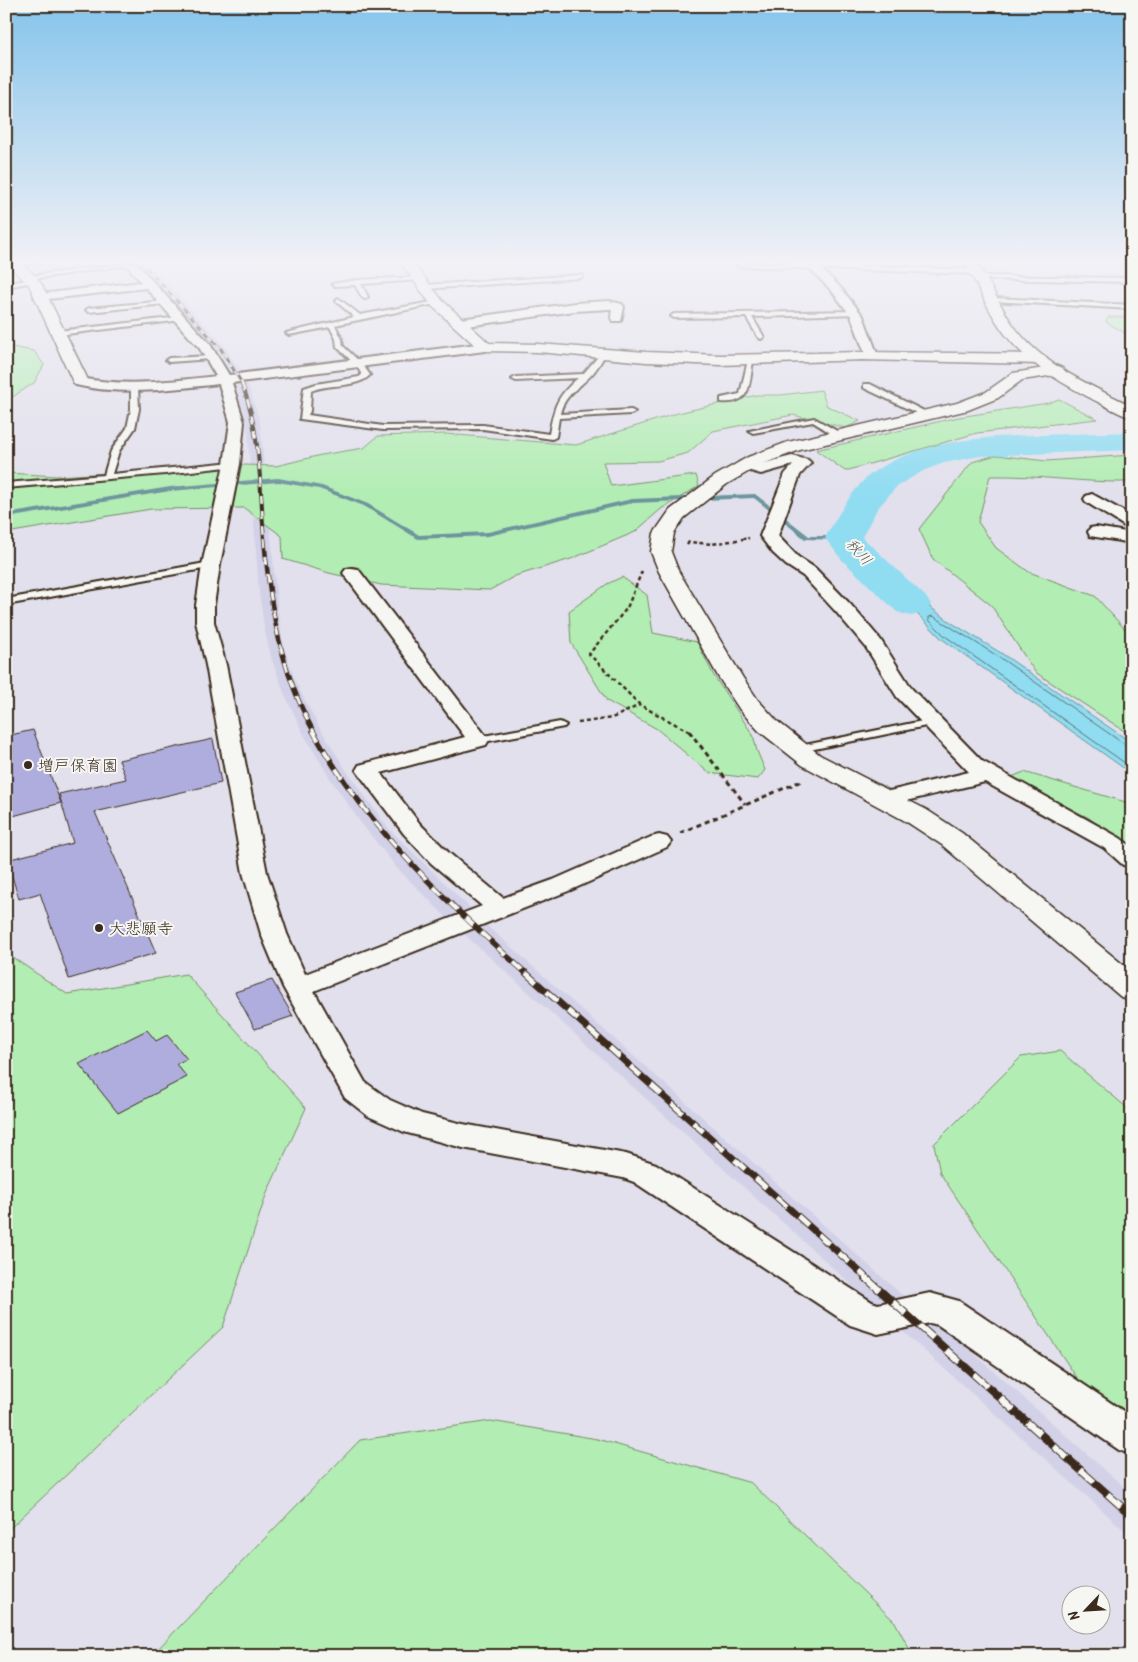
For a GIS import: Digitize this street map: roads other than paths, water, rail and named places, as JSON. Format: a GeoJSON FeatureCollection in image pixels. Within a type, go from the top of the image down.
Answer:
{"type":"FeatureCollection","features":[{"type":"Feature","properties":{"kind":"street"},"geometry":{"type":"LineString","coordinates":[[62,341],[81,382],[102,388],[134,387],[360,365],[485,347],[519,347],[675,358],[750,361],[872,356],[1048,365]]}},
{"type":"Feature","properties":{"kind":"street"},"geometry":{"type":"LineString","coordinates":[[199,341],[224,378],[237,422],[232,464],[211,565],[205,605],[205,622],[216,665],[255,873],[274,934],[297,987],[355,1090],[379,1108],[415,1124],[626,1166],[645,1173],[862,1314],[878,1320],[930,1308],[947,1312],[1132,1438]]}},
{"type":"Feature","properties":{"kind":"street"},"geometry":{"type":"LineString","coordinates":[[478,341],[485,347]]}},
{"type":"Feature","properties":{"kind":"street"},"geometry":{"type":"LineString","coordinates":[[866,341],[872,356]]}},
{"type":"Feature","properties":{"kind":"street"},"geometry":{"type":"LineString","coordinates":[[1021,341],[1048,365],[1132,413]]}},
{"type":"Feature","properties":{"kind":"street"},"geometry":{"type":"LineString","coordinates":[[1048,365],[1021,375],[997,392],[976,402],[787,448],[745,465],[697,498],[671,521],[661,541],[664,562],[739,692],[768,726],[795,750],[923,820],[952,839],[1132,989]]}},
{"type":"Feature","properties":{"kind":"street"},"geometry":{"type":"LineString","coordinates":[[745,465],[760,469],[795,460],[803,463],[793,474],[769,536],[779,549],[792,561],[809,572],[844,609],[873,643],[904,692],[974,766],[1112,843],[1132,860]]}},
{"type":"Feature","properties":{"kind":"street"},"geometry":{"type":"LineString","coordinates":[[1092,499],[1132,523]]}},
{"type":"Feature","properties":{"kind":"street"},"geometry":{"type":"LineString","coordinates":[[1096,532],[1132,538]]}},
{"type":"Feature","properties":{"kind":"street"},"geometry":{"type":"LineString","coordinates":[[352,573],[478,740],[367,770],[412,829],[440,858],[500,908]]}},
{"type":"Feature","properties":{"kind":"street"},"geometry":{"type":"LineString","coordinates":[[885,799],[988,774]]}},
{"type":"Feature","properties":{"kind":"street"},"geometry":{"type":"LineString","coordinates":[[297,987],[562,885],[659,842]]}},
{"type":"Feature","properties":{"kind":"lane"},"geometry":{"type":"LineString","coordinates":[[339,341],[340,347],[360,365],[366,375],[361,379],[316,386],[307,390],[306,410],[303,417],[383,428],[484,427],[552,437],[558,406],[571,388],[590,372],[603,353]]}},
{"type":"Feature","properties":{"kind":"lane"},"geometry":{"type":"LineString","coordinates":[[169,360],[211,357]]}},
{"type":"Feature","properties":{"kind":"lane"},"geometry":{"type":"LineString","coordinates":[[724,400],[739,398],[743,395],[750,361]]}},
{"type":"Feature","properties":{"kind":"lane"},"geometry":{"type":"LineString","coordinates":[[516,379],[585,376]]}},
{"type":"Feature","properties":{"kind":"lane"},"geometry":{"type":"LineString","coordinates":[[867,386],[928,415]]}},
{"type":"Feature","properties":{"kind":"lane"},"geometry":{"type":"LineString","coordinates":[[106,477],[115,451],[131,428],[135,409],[134,387]]}},
{"type":"Feature","properties":{"kind":"lane"},"geometry":{"type":"LineString","coordinates":[[557,416],[631,412]]}},
{"type":"Feature","properties":{"kind":"lane"},"geometry":{"type":"LineString","coordinates":[[753,431],[814,420],[840,435]]}},
{"type":"Feature","properties":{"kind":"lane"},"geometry":{"type":"LineString","coordinates":[[6,486],[232,464]]}},
{"type":"Feature","properties":{"kind":"lane"},"geometry":{"type":"LineString","coordinates":[[6,602],[211,565]]}},
{"type":"Feature","properties":{"kind":"lane"},"geometry":{"type":"LineString","coordinates":[[795,750],[932,722]]}},
{"type":"Feature","properties":{"kind":"lane"},"geometry":{"type":"LineString","coordinates":[[478,740],[560,725]]}},
{"type":"Feature","properties":{"kind":"water"},"geometry":{"type":"Polygon","coordinates":[[[862,558],[952,623],[1001,653],[1132,743],[1132,774],[942,639],[862,558]]]}},
{"type":"Feature","properties":{"kind":"waterway","name":"秋川"},"geometry":{"type":"LineString","coordinates":[[911,604],[855,552],[843,538],[862,505],[885,479],[914,463],[937,455],[980,447],[1132,441]]}},
{"type":"Feature","properties":{"kind":"waterway"},"geometry":{"type":"LineString","coordinates":[[6,516],[170,489],[278,480],[320,487],[366,505],[418,537],[488,534],[632,501],[755,496],[807,538],[843,538]]}},
{"type":"Feature","properties":{"kind":"railway"},"geometry":{"type":"LineString","coordinates":[[213,341],[221,349],[243,385]]}},
{"type":"Feature","properties":{"kind":"railway"},"geometry":{"type":"LineString","coordinates":[[242,384],[253,421],[256,441],[264,539]]}},
{"type":"Feature","properties":{"kind":"railway"},"geometry":{"type":"LineString","coordinates":[[264,538],[278,638],[293,686],[314,732]]}},
{"type":"Feature","properties":{"kind":"railway"},"geometry":{"type":"LineString","coordinates":[[313,731],[357,799],[410,862],[467,919],[527,974]]}},
{"type":"Feature","properties":{"kind":"railway"},"geometry":{"type":"LineString","coordinates":[[526,973],[868,1279]]}},
{"type":"Feature","properties":{"kind":"railway"},"geometry":{"type":"LineString","coordinates":[[866,1278],[1132,1516]]}},
{"type":"Feature","properties":{"kind":"place","name":"増戸保育園"},"geometry":{"type":"Point","coordinates":[28,765]}},
{"type":"Feature","properties":{"kind":"place","name":"大悲願寺"},"geometry":{"type":"Point","coordinates":[99,928]}}]}
